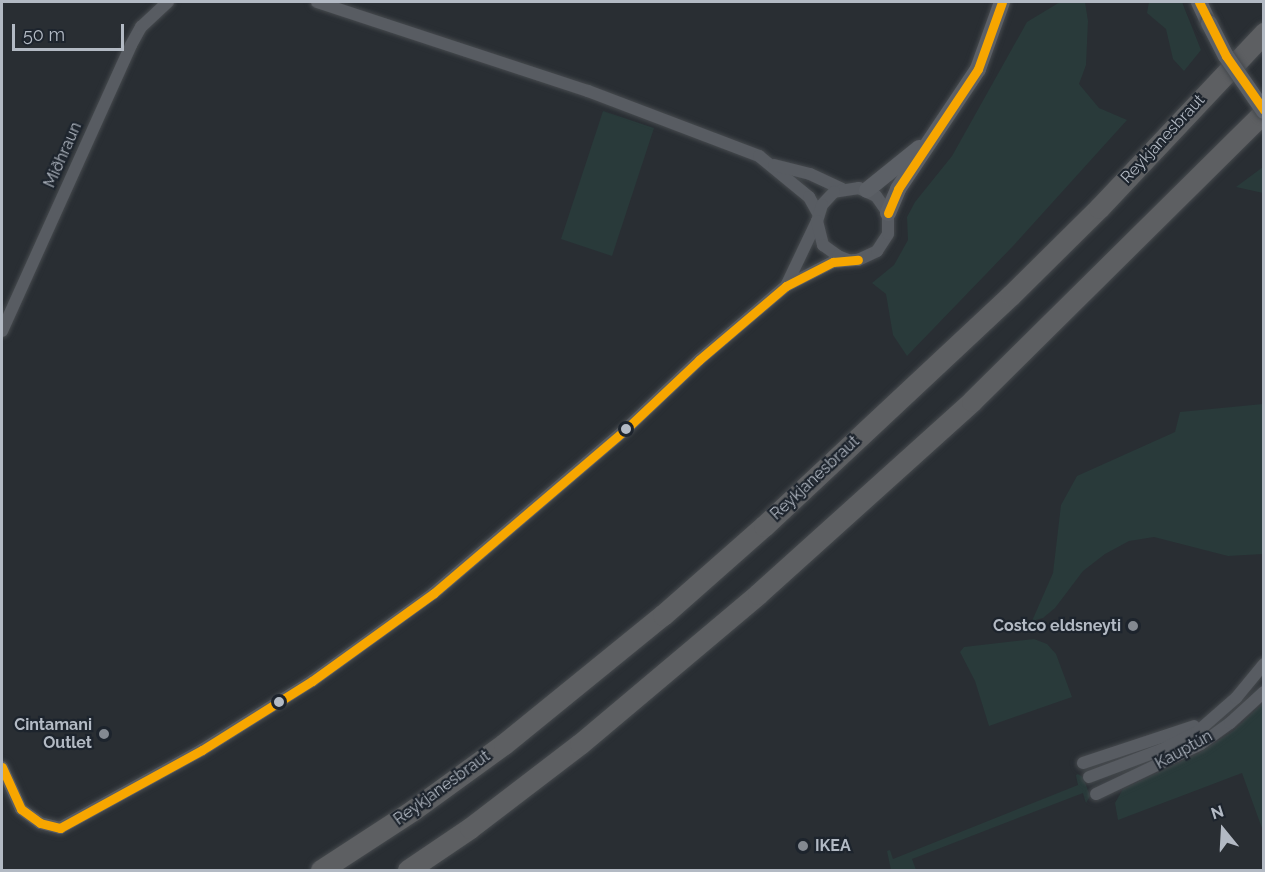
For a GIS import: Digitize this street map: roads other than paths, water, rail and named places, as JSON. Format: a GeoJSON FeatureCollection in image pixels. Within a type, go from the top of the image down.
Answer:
{"type":"FeatureCollection","features":[{"type":"Feature","properties":{"kind":"highway","name":"Reykjanesbraut"},"geometry":{"type":"LineString","coordinates":[[321,870],[441,790],[521,730],[663,615],[764,526],[1011,295],[1098,208],[1263,33]]}},
{"type":"Feature","properties":{"kind":"highway"},"geometry":{"type":"LineString","coordinates":[[408,870],[470,828],[580,744],[758,594],[972,401],[1263,112]]}},
{"type":"Feature","properties":{"kind":"highway"},"geometry":{"type":"LineString","coordinates":[[1176,200],[1204,184],[1263,127]]}},
{"type":"Feature","properties":{"kind":"street","name":"Miðhraun"},"geometry":{"type":"LineString","coordinates":[[2,331],[131,45],[141,27],[168,2]]}},
{"type":"Feature","properties":{"kind":"street"},"geometry":{"type":"LineString","coordinates":[[317,2],[588,91],[759,156],[809,196],[823,244],[837,256],[848,260]]}},
{"type":"Feature","properties":{"kind":"street"},"geometry":{"type":"LineString","coordinates":[[2,767],[21,809],[40,823],[60,828],[75,822],[270,709],[434,593],[625,430],[699,360],[786,286],[814,270],[868,256],[883,243],[888,234],[888,213],[898,189],[931,138],[949,116],[978,69],[1002,2]]}},
{"type":"Feature","properties":{"kind":"street"},"geometry":{"type":"LineString","coordinates":[[1203,9],[1226,56],[1263,112]]}},
{"type":"Feature","properties":{"kind":"street"},"geometry":{"type":"LineString","coordinates":[[867,190],[931,138]]}},
{"type":"Feature","properties":{"kind":"street"},"geometry":{"type":"LineString","coordinates":[[773,165],[810,174],[842,189],[867,190],[883,204],[888,213]]}},
{"type":"Feature","properties":{"kind":"street"},"geometry":{"type":"LineString","coordinates":[[786,286],[827,198],[842,189]]}},
{"type":"Feature","properties":{"kind":"street","name":"Kauptún"},"geometry":{"type":"LineString","coordinates":[[1089,777],[1197,732],[1236,698],[1263,664]]}},
{"type":"Feature","properties":{"kind":"street","name":"Kauptún"},"geometry":{"type":"LineString","coordinates":[[1096,795],[1201,744],[1230,723],[1263,692]]}},
{"type":"Feature","properties":{"kind":"street","name":"Kauptún"},"geometry":{"type":"LineString","coordinates":[[1083,763],[1179,732],[1211,718]]}},
{"type":"Feature","properties":{"kind":"place","name":"Costco eldsneyti"},"geometry":{"type":"Point","coordinates":[1133,626]}},
{"type":"Feature","properties":{"kind":"place","name":"Cintamani Outlet"},"geometry":{"type":"Point","coordinates":[104,734]}},
{"type":"Feature","properties":{"kind":"place","name":"IKEA"},"geometry":{"type":"Point","coordinates":[803,846]}}]}
